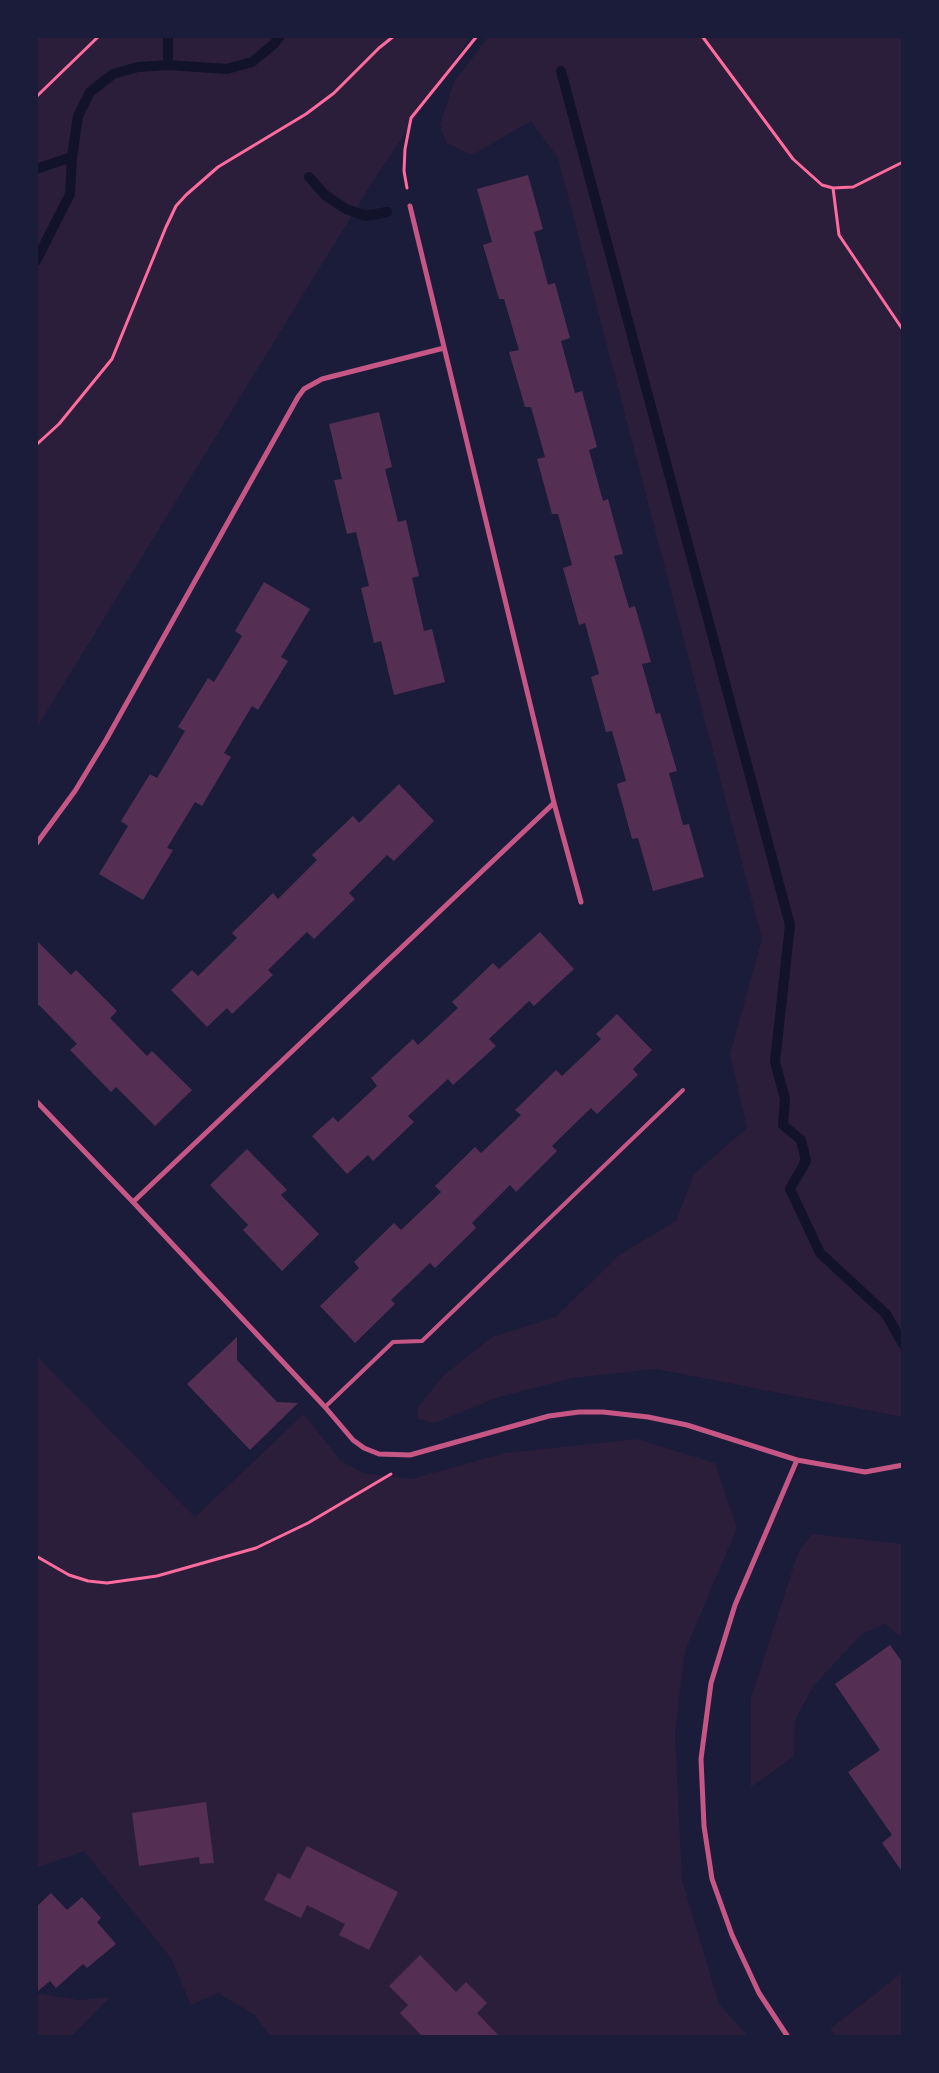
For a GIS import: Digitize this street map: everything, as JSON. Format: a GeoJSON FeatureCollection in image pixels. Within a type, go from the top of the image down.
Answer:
{"type":"FeatureCollection","features":[{"type":"Feature","properties":{"kind":"street"},"geometry":{"type":"LineString","coordinates":[[410,206],[554,803],[581,902]]}},
{"type":"Feature","properties":{"kind":"street"},"geometry":{"type":"LineString","coordinates":[[36,844],[76,791],[304,389],[322,379],[444,348]]}},
{"type":"Feature","properties":{"kind":"street"},"geometry":{"type":"LineString","coordinates":[[133,1202],[554,803]]}},
{"type":"Feature","properties":{"kind":"street"},"geometry":{"type":"LineString","coordinates":[[36,1101],[325,1407],[353,1440],[364,1448],[379,1454],[410,1455],[549,1416],[579,1412],[603,1412],[648,1417],[687,1425],[797,1460],[865,1472],[903,1465]]}},
{"type":"Feature","properties":{"kind":"street"},"geometry":{"type":"LineString","coordinates":[[788,2037],[759,1993],[732,1935],[712,1879],[704,1826],[701,1760],[711,1683],[735,1605],[797,1460]]}},
{"type":"Feature","properties":{"kind":"lane"},"geometry":{"type":"LineString","coordinates":[[325,1407],[393,1342],[422,1341],[683,1090]]}},
{"type":"Feature","properties":{"kind":"path"},"geometry":{"type":"LineString","coordinates":[[36,97],[99,36]]}},
{"type":"Feature","properties":{"kind":"path"},"geometry":{"type":"LineString","coordinates":[[36,445],[59,424],[112,359],[166,227],[176,206],[186,194],[218,167],[306,114],[334,93],[379,48],[394,36]]}},
{"type":"Feature","properties":{"kind":"path"},"geometry":{"type":"LineString","coordinates":[[410,206],[404,171],[405,149],[411,118],[477,36]]}},
{"type":"Feature","properties":{"kind":"path"},"geometry":{"type":"LineString","coordinates":[[702,36],[793,159],[822,185],[834,188],[853,187],[903,162]]}},
{"type":"Feature","properties":{"kind":"path"},"geometry":{"type":"LineString","coordinates":[[834,188],[839,235],[903,330]]}},
{"type":"Feature","properties":{"kind":"path"},"geometry":{"type":"LineString","coordinates":[[36,1556],[69,1575],[88,1581],[106,1582],[157,1576],[256,1548],[308,1523],[398,1470],[410,1455]]}},
{"type":"Feature","properties":{"kind":"shaded area"},"geometry":{"type":"Polygon","coordinates":[[[36,36],[471,36],[373,181],[36,729],[36,36]]]}},
{"type":"Feature","properties":{"kind":"shaded area"},"geometry":{"type":"Polygon","coordinates":[[[489,36],[903,36],[903,1417],[656,1369],[573,1378],[499,1397],[435,1423],[418,1419],[418,1407],[443,1376],[492,1337],[556,1317],[619,1255],[676,1221],[694,1174],[747,1128],[730,1054],[762,939],[558,158],[531,121],[472,155],[446,143],[440,125],[454,82],[489,36]]]}},
{"type":"Feature","properties":{"kind":"shaded area"},"geometry":{"type":"Polygon","coordinates":[[[36,1355],[195,1517],[304,1414],[340,1460],[363,1473],[411,1479],[505,1453],[637,1439],[715,1463],[737,1528],[685,1651],[675,1732],[682,1880],[719,2004],[749,2037],[271,2037],[255,2015],[218,1993],[191,2005],[171,1958],[84,1851],[36,1868],[36,1355]]]}},
{"type":"Feature","properties":{"kind":"shaded area"},"geometry":{"type":"Polygon","coordinates":[[[812,1534],[903,1544],[903,1639],[885,1624],[862,1634],[814,1685],[795,1720],[794,1756],[751,1787],[751,1698],[798,1553],[812,1534]]]}},
{"type":"Feature","properties":{"kind":"shaded area"},"geometry":{"type":"Polygon","coordinates":[[[903,1972],[903,2037],[836,2037],[830,2029],[903,1972]]]}},
{"type":"Feature","properties":{"kind":"shaded area"},"geometry":{"type":"Polygon","coordinates":[[[36,1993],[79,2000],[110,1997],[71,2037],[36,2037],[36,1993]]]}},
{"type":"Feature","properties":{"kind":"building"},"geometry":{"type":"Polygon","coordinates":[[[528,175],[543,229],[534,232],[548,285],[555,283],[570,338],[561,341],[575,393],[582,391],[597,447],[589,450],[603,501],[608,499],[623,554],[614,556],[629,608],[635,606],[651,662],[642,664],[656,714],[660,713],[677,771],[669,773],[683,825],[689,824],[704,877],[653,891],[638,838],[632,839],[617,784],[626,781],[612,731],[606,732],[591,677],[599,674],[585,623],[579,625],[563,568],[572,565],[558,514],[552,514],[537,459],[545,457],[531,407],[525,407],[509,352],[519,350],[504,299],[499,299],[483,245],[492,242],[477,189],[528,175]]]}},
{"type":"Feature","properties":{"kind":"building"},"geometry":{"type":"Polygon","coordinates":[[[379,412],[392,467],[385,469],[398,522],[406,520],[419,576],[412,578],[424,631],[432,629],[445,682],[394,695],[381,641],[374,643],[361,588],[369,586],[356,532],[347,534],[334,480],[342,479],[329,424],[379,412]]]}},
{"type":"Feature","properties":{"kind":"building"},"geometry":{"type":"Polygon","coordinates":[[[264,582],[310,609],[281,657],[288,661],[258,710],[252,706],[224,753],[231,757],[202,806],[195,802],[167,848],[173,850],[143,900],[99,874],[128,826],[121,821],[150,774],[157,778],[185,731],[178,727],[208,678],[214,682],[242,636],[235,631],[264,582]]]}},
{"type":"Feature","properties":{"kind":"building"},"geometry":{"type":"Polygon","coordinates":[[[399,784],[434,821],[394,861],[387,855],[349,893],[355,899],[314,939],[307,932],[268,970],[273,975],[232,1014],[227,1008],[207,1027],[171,990],[192,970],[198,976],[237,938],[232,933],[273,893],[278,899],[317,860],[312,855],[353,816],[359,823],[399,784]]]}},
{"type":"Feature","properties":{"kind":"building"},"geometry":{"type":"Polygon","coordinates":[[[540,932],[574,969],[534,1006],[529,1001],[489,1039],[496,1046],[453,1085],[448,1079],[408,1116],[414,1122],[373,1161],[368,1155],[347,1174],[312,1136],[333,1117],[338,1122],[377,1086],[371,1078],[413,1039],[418,1045],[458,1008],[452,1002],[493,963],[499,969],[540,932]]]}},
{"type":"Feature","properties":{"kind":"building"},"geometry":{"type":"Polygon","coordinates":[[[36,940],[71,975],[76,970],[117,1011],[110,1018],[147,1056],[152,1051],[192,1090],[155,1126],[116,1087],[111,1092],[70,1050],[77,1044],[39,1005],[36,1008],[36,940]]]}},
{"type":"Feature","properties":{"kind":"building"},"geometry":{"type":"Polygon","coordinates":[[[617,1014],[652,1050],[633,1069],[638,1075],[597,1114],[591,1108],[552,1146],[557,1151],[516,1192],[510,1185],[472,1223],[476,1228],[435,1268],[430,1263],[391,1300],[395,1304],[355,1343],[320,1306],[359,1268],[354,1262],[394,1223],[401,1230],[441,1192],[435,1186],[475,1147],[481,1153],[521,1115],[515,1110],[556,1070],[562,1076],[601,1039],[596,1034],[617,1014]]]}},
{"type":"Feature","properties":{"kind":"building"},"geometry":{"type":"Polygon","coordinates":[[[247,1149],[287,1190],[281,1195],[319,1234],[282,1271],[243,1230],[248,1225],[210,1185],[247,1149]]]}},
{"type":"Feature","properties":{"kind":"building"},"geometry":{"type":"Polygon","coordinates":[[[237,1337],[237,1360],[277,1402],[298,1403],[250,1450],[187,1384],[237,1337]]]}},
{"type":"Feature","properties":{"kind":"building"},"geometry":{"type":"Polygon","coordinates":[[[890,1645],[903,1663],[903,1873],[882,1843],[892,1835],[848,1772],[880,1750],[835,1684],[890,1645]]]}},
{"type":"Feature","properties":{"kind":"building"},"geometry":{"type":"Polygon","coordinates":[[[206,1802],[214,1863],[200,1864],[199,1857],[139,1866],[132,1813],[206,1802]]]}},
{"type":"Feature","properties":{"kind":"building"},"geometry":{"type":"Polygon","coordinates":[[[307,1846],[398,1892],[369,1950],[339,1935],[345,1924],[307,1905],[301,1918],[264,1900],[278,1873],[290,1879],[307,1846]]]}},
{"type":"Feature","properties":{"kind":"building"},"geometry":{"type":"Polygon","coordinates":[[[51,1893],[67,1910],[82,1897],[101,1918],[97,1922],[116,1944],[87,1968],[83,1964],[56,1988],[50,1981],[38,1991],[36,1989],[36,1907],[51,1893]]]}},
{"type":"Feature","properties":{"kind":"building"},"geometry":{"type":"Polygon","coordinates":[[[420,1955],[456,1992],[466,1982],[487,2003],[477,2013],[498,2035],[495,2037],[423,2037],[400,2013],[408,2005],[389,1986],[420,1955]]]}},
{"type":"Feature","properties":{"kind":"waterway"},"geometry":{"type":"LineString","coordinates":[[168,36],[168,65]]}},
{"type":"Feature","properties":{"kind":"waterway"},"geometry":{"type":"LineString","coordinates":[[36,261],[70,194],[72,157],[78,116],[90,92],[113,74],[138,67],[168,65],[227,69],[252,62],[274,44],[280,36]]}},
{"type":"Feature","properties":{"kind":"waterway"},"geometry":{"type":"LineString","coordinates":[[561,71],[790,925],[775,1062],[785,1099],[783,1125],[801,1140],[806,1161],[790,1189],[820,1253],[886,1314],[903,1344]]}},
{"type":"Feature","properties":{"kind":"waterway"},"geometry":{"type":"LineString","coordinates":[[36,169],[72,157]]}},
{"type":"Feature","properties":{"kind":"waterway"},"geometry":{"type":"LineString","coordinates":[[309,177],[325,195],[346,209],[366,216],[387,212]]}}]}
